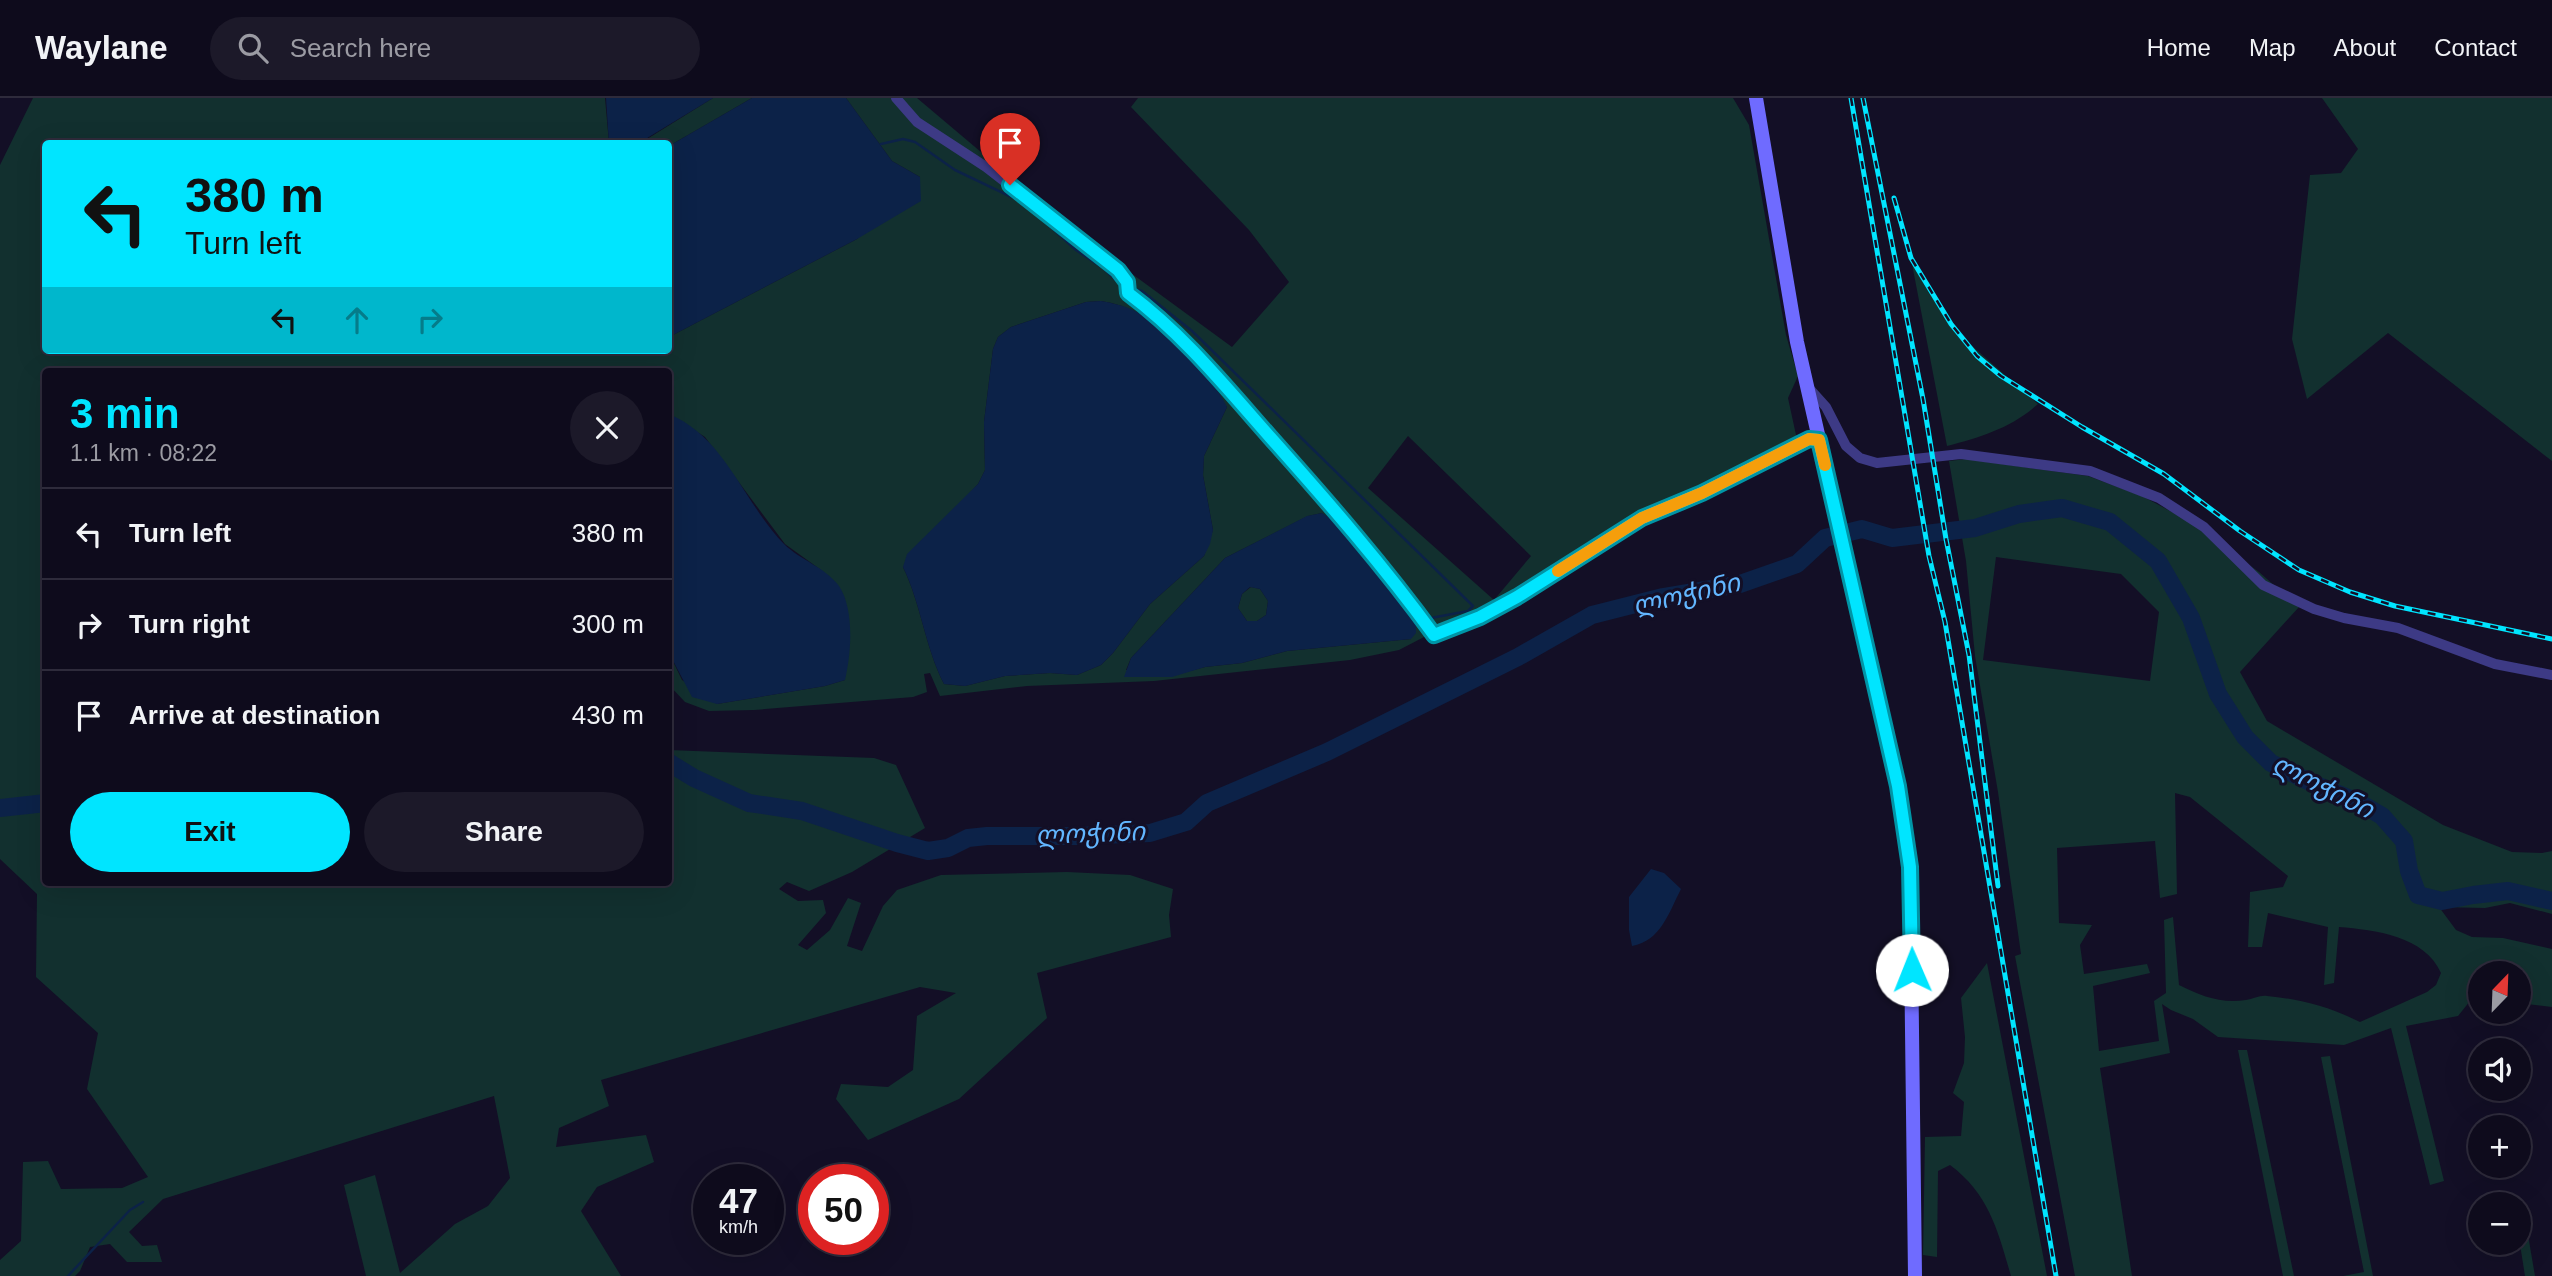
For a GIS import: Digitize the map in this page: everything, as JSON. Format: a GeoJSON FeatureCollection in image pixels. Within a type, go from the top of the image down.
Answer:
{"type":"FeatureCollection","features":[{"type":"Feature","properties":{"kind":"main road"},"geometry":{"type":"LineString","coordinates":[[1756,98],[1797,342],[1898,786],[1910,867],[1915,1276]]}},
{"type":"Feature","properties":{"kind":"street"},"geometry":{"type":"LineString","coordinates":[[896,98],[917,122],[986,167],[1118,270],[1127,282],[1128,293],[1182,338],[1224,382],[1383,566],[1434,635],[1480,617],[1528,591],[1642,518],[1702,493],[1809,439],[1819,440]]}},
{"type":"Feature","properties":{"kind":"street"},"geometry":{"type":"LineString","coordinates":[[1808,387],[1826,407],[1846,446],[1860,458],[1877,463],[1961,454],[2090,471],[2159,498],[2204,527],[2263,585],[2314,609],[2344,618],[2398,628],[2495,664],[2552,675]]}},
{"type":"Feature","properties":{"kind":"green space"},"geometry":{"type":"Polygon","coordinates":[[[33,98],[605,98],[609,140],[42,140],[42,354],[672,354],[672,335],[857,239],[920,177],[892,161],[846,98],[917,98],[1083,238],[1232,347],[1289,282],[1249,230],[1131,107],[1138,98],[1733,98],[1749,125],[1786,335],[1798,376],[1788,398],[1796,435],[1801,438],[1643,511],[1487,609],[1443,627],[1432,623],[1424,627],[1424,637],[1399,650],[1350,660],[1154,681],[1027,686],[940,696],[930,673],[924,674],[927,692],[913,697],[709,711],[685,702],[672,688],[672,659],[682,680],[717,704],[825,686],[845,680],[821,570],[785,544],[705,437],[672,416],[672,368],[42,368],[42,886],[672,886],[672,750],[874,758],[896,765],[925,828],[852,872],[809,891],[787,882],[779,889],[798,901],[823,900],[826,913],[798,945],[807,950],[830,930],[848,898],[861,903],[847,946],[862,951],[883,906],[897,890],[941,875],[1067,872],[1130,875],[1173,889],[1169,915],[1171,937],[1037,973],[1047,1018],[959,1099],[868,1140],[836,1099],[841,1084],[888,1087],[913,1070],[917,1016],[956,993],[920,987],[601,1080],[609,1106],[559,1128],[556,1147],[646,1135],[654,1162],[597,1187],[581,1211],[621,1276],[366,1276],[344,1185],[375,1175],[400,1273],[455,1224],[488,1206],[510,1178],[494,1096],[163,1199],[129,1232],[142,1246],[157,1245],[162,1262],[127,1262],[110,1244],[90,1247],[80,1271],[75,1276],[0,1276],[0,1260],[21,1241],[23,1162],[48,1161],[61,1189],[122,1188],[148,1177],[87,1089],[98,1033],[36,977],[37,894],[0,859],[0,165],[33,98]],[[1101,301],[1086,302],[1011,327],[998,337],[993,349],[984,422],[985,470],[978,484],[903,567],[944,684],[965,686],[1005,676],[1050,673],[1077,675],[1101,665],[1150,604],[1204,556],[1213,530],[1203,475],[1204,456],[1227,407],[1173,341],[1140,315],[1122,306],[1101,301]],[[1408,436],[1368,488],[1494,600],[1531,556],[1408,436]],[[1322,513],[1308,516],[1225,558],[1131,658],[1126,670],[1190,671],[1242,663],[1287,651],[1411,639],[1322,513]]]}},
{"type":"Feature","properties":{"kind":"green space"},"geometry":{"type":"Polygon","coordinates":[[[713,98],[752,98],[672,144],[672,140],[645,140],[713,98]]]}},
{"type":"Feature","properties":{"kind":"green space"},"geometry":{"type":"Polygon","coordinates":[[[2322,98],[2552,98],[2552,461],[2388,333],[2307,399],[2292,339],[2310,175],[2341,173],[2358,149],[2322,98]]]}},
{"type":"Feature","properties":{"kind":"green space"},"geometry":{"type":"Polygon","coordinates":[[[1912,264],[1954,330],[2038,404],[1995,431],[1947,446],[1912,264]]]}},
{"type":"Feature","properties":{"kind":"green space"},"geometry":{"type":"Polygon","coordinates":[[[1966,459],[2088,476],[2142,496],[2185,519],[2259,572],[2299,607],[2240,672],[2267,721],[2443,825],[2512,852],[2552,851],[2552,914],[2510,903],[2485,908],[2439,907],[2456,930],[2472,937],[2503,938],[2552,949],[2552,1007],[2531,1005],[2531,961],[2468,961],[2468,1004],[2458,1016],[2406,1026],[2444,1181],[2430,1185],[2391,1028],[2344,1045],[2218,1037],[2193,1019],[2162,1004],[2170,1053],[2100,1068],[2132,1276],[2075,1276],[2015,956],[2021,954],[1975,656],[1966,561],[1949,461],[1966,459]],[[1996,557],[1983,660],[2150,681],[2159,612],[2121,574],[1996,557]],[[2175,793],[2177,894],[2160,898],[2155,841],[2057,848],[2059,923],[2092,925],[2080,945],[2084,974],[2147,964],[2150,973],[2093,986],[2099,1051],[2159,1041],[2154,1001],[2166,993],[2164,920],[2173,917],[2179,985],[2211,998],[2228,1001],[2264,996],[2291,999],[2315,1004],[2360,1022],[2427,992],[2436,985],[2441,973],[2434,961],[2411,943],[2383,933],[2339,927],[2334,983],[2324,985],[2328,927],[2268,913],[2262,947],[2248,947],[2250,892],[2283,887],[2288,876],[2190,797],[2175,793]]]}},
{"type":"Feature","properties":{"kind":"green space"},"geometry":{"type":"Polygon","coordinates":[[[1251,587],[1260,589],[1268,601],[1266,615],[1257,621],[1247,621],[1238,608],[1242,594],[1251,587]]]}},
{"type":"Feature","properties":{"kind":"green space"},"geometry":{"type":"Polygon","coordinates":[[[1987,963],[2047,1276],[2011,1276],[1996,1229],[1983,1201],[1963,1176],[1950,1165],[1938,1171],[1937,1257],[1923,1255],[1925,1137],[1961,1136],[1964,1102],[1953,1093],[1964,1063],[1965,1037],[1961,998],[1987,963]]]}},
{"type":"Feature","properties":{"kind":"green space"},"geometry":{"type":"Polygon","coordinates":[[[2238,1050],[2247,1050],[2294,1276],[2283,1276],[2238,1050]]]}},
{"type":"Feature","properties":{"kind":"green space"},"geometry":{"type":"Polygon","coordinates":[[[2330,1056],[2373,1276],[2343,1276],[2364,1272],[2321,1057],[2330,1056]]]}},
{"type":"Feature","properties":{"kind":"green space"},"geometry":{"type":"Polygon","coordinates":[[[2531,1253],[2535,1276],[2525,1276],[2522,1255],[2531,1255],[2531,1253]]]}},
{"type":"Feature","properties":{"kind":"water"},"geometry":{"type":"Polygon","coordinates":[[[606,98],[713,98],[644,140],[609,140],[606,98]]]}},
{"type":"Feature","properties":{"kind":"water"},"geometry":{"type":"Polygon","coordinates":[[[752,98],[846,98],[892,161],[920,177],[921,201],[857,239],[672,335],[672,144],[752,98]]]}},
{"type":"Feature","properties":{"kind":"water"},"geometry":{"type":"Polygon","coordinates":[[[1101,301],[1133,310],[1159,327],[1199,366],[1227,407],[1204,456],[1203,475],[1213,530],[1210,544],[1204,556],[1150,604],[1101,665],[1077,675],[1050,673],[1005,676],[965,686],[944,684],[903,567],[907,554],[978,484],[985,470],[984,422],[993,349],[998,337],[1011,327],[1086,302],[1101,301]]]}},
{"type":"Feature","properties":{"kind":"water"},"geometry":{"type":"Polygon","coordinates":[[[672,416],[689,425],[720,455],[784,544],[833,579],[844,596],[850,619],[849,658],[845,680],[825,686],[717,704],[692,697],[672,659],[672,416]]]}},
{"type":"Feature","properties":{"kind":"water"},"geometry":{"type":"Polygon","coordinates":[[[1322,513],[1336,522],[1416,621],[1416,633],[1411,639],[1287,651],[1242,663],[1205,667],[1172,677],[1124,677],[1131,658],[1225,558],[1307,516],[1322,513]],[[1250,587],[1242,594],[1238,608],[1247,621],[1257,621],[1266,615],[1268,601],[1260,589],[1250,587]]]}},
{"type":"Feature","properties":{"kind":"water"},"geometry":{"type":"Polygon","coordinates":[[[1651,869],[1664,873],[1681,889],[1657,932],[1642,943],[1632,946],[1629,897],[1651,869]]]}},
{"type":"Feature","properties":{"kind":"waterway"},"geometry":{"type":"LineString","coordinates":[[881,144],[903,139],[915,142],[955,170],[1022,202]]}},
{"type":"Feature","properties":{"kind":"waterway"},"geometry":{"type":"LineString","coordinates":[[1030,208],[1076,250],[1103,268],[1120,284]]}},
{"type":"Feature","properties":{"kind":"waterway"},"geometry":{"type":"LineString","coordinates":[[1134,289],[1142,291],[1192,331],[1473,606],[1468,611],[1431,618]]}},
{"type":"Feature","properties":{"kind":"waterway","name":"ლოჭინი"},"geometry":{"type":"LineString","coordinates":[[672,764],[694,778],[749,803],[802,811],[928,851],[948,848],[968,838],[987,836],[1150,833],[1186,822],[1207,803],[1327,752],[1518,657],[1592,615],[1663,597],[1740,584],[1797,564],[1825,538],[1862,529],[1892,538],[1975,528],[2019,514],[2062,508],[2110,522],[2158,561],[2191,618],[2218,694],[2245,737],[2271,763],[2358,802],[2382,816],[2404,841],[2409,871],[2418,895],[2442,901],[2508,891],[2552,901]]}},
{"type":"Feature","properties":{"kind":"waterway","name":"ლოჭინი"},"geometry":{"type":"LineString","coordinates":[[0,808],[42,803]]}},
{"type":"Feature","properties":{"kind":"waterway"},"geometry":{"type":"LineString","coordinates":[[68,1276],[130,1210],[143,1202]]}},
{"type":"Feature","properties":{"kind":"railway"},"geometry":{"type":"LineString","coordinates":[[1851,98],[1929,556],[1945,622],[2056,1276]]}},
{"type":"Feature","properties":{"kind":"railway"},"geometry":{"type":"LineString","coordinates":[[1863,98],[1923,399],[1946,539],[1969,655],[1998,886]]}},
{"type":"Feature","properties":{"kind":"railway"},"geometry":{"type":"LineString","coordinates":[[1894,198],[1911,258],[1951,324],[1977,356],[2001,376],[2164,474],[2240,531],[2299,570],[2350,592],[2395,606],[2552,639]]}},
{"type":"Feature","properties":{"kind":"slow traffic"},"geometry":{"type":"LineString","coordinates":[[1558,571],[1642,518],[1702,493],[1809,439],[1819,440],[1825,465]]}},
{"type":"Feature","properties":{"kind":"route"},"geometry":{"type":"LineString","coordinates":[[1010,185],[1118,270],[1127,282],[1128,293],[1182,338],[1224,382],[1383,566],[1434,635],[1480,617],[1517,597],[1642,518],[1702,493],[1809,439],[1819,440],[1898,786],[1910,867],[1912,970]]}}]}
